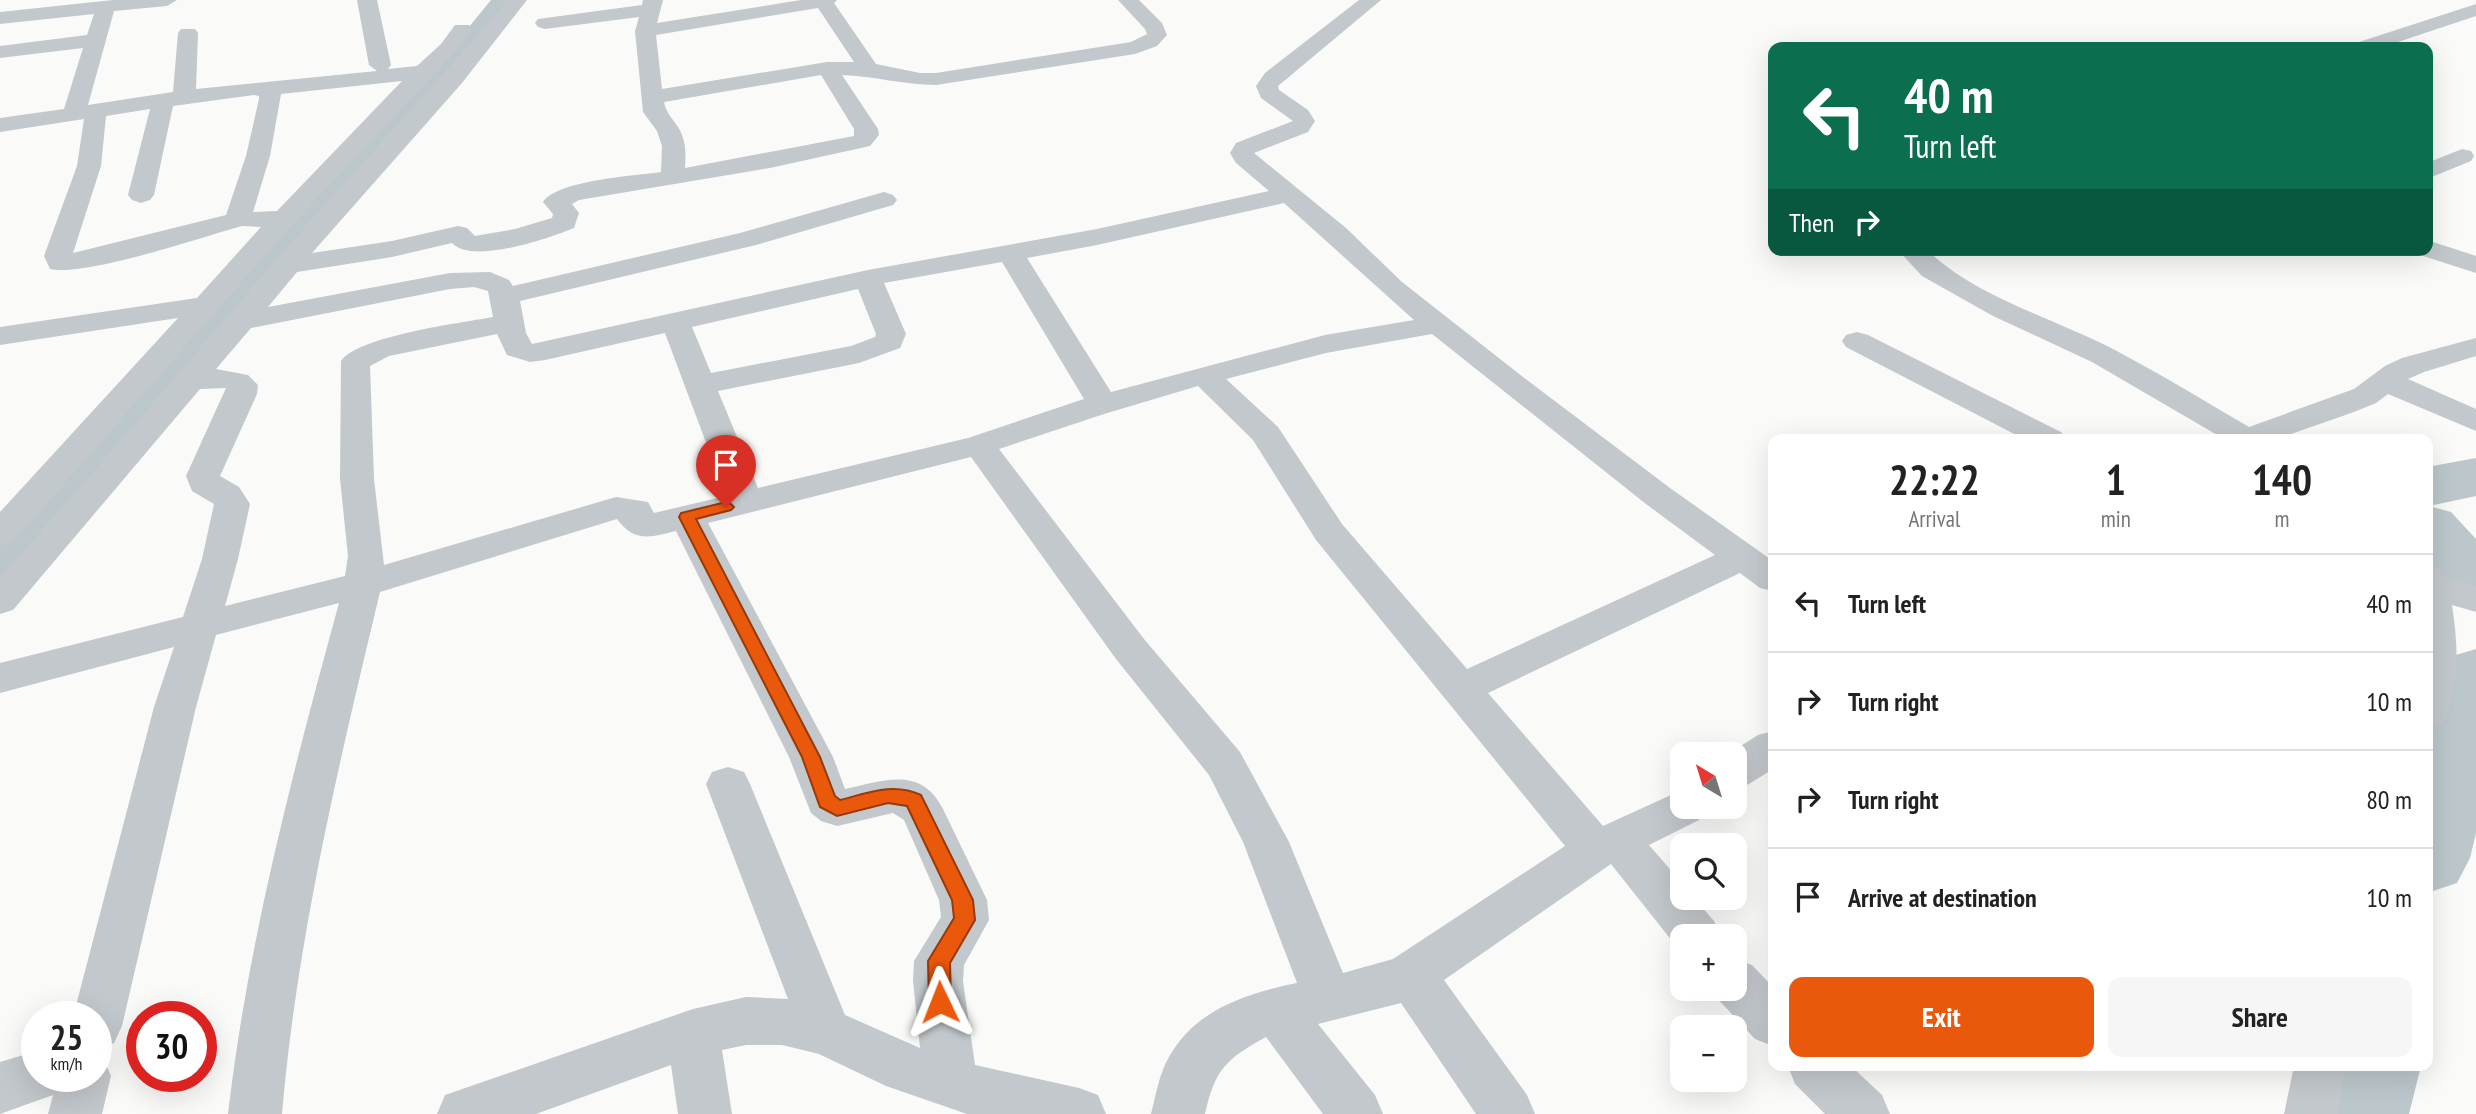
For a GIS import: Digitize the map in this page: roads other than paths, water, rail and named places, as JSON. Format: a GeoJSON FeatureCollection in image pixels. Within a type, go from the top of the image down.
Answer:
{"type":"FeatureCollection","features":[{"type":"Feature","properties":{"kind":"street"},"geometry":{"type":"LineString","coordinates":[[0,18],[167,0]]}},
{"type":"Feature","properties":{"kind":"street"},"geometry":{"type":"LineString","coordinates":[[367,0],[380,65]]}},
{"type":"Feature","properties":{"kind":"street"},"geometry":{"type":"LineString","coordinates":[[6,521],[284,218],[448,48],[484,0]]}},
{"type":"Feature","properties":{"kind":"street"},"geometry":{"type":"LineString","coordinates":[[0,601],[97,491],[287,265],[454,78],[517,0]]}},
{"type":"Feature","properties":{"kind":"street"},"geometry":{"type":"LineString","coordinates":[[652,97],[827,68],[869,69],[920,79],[936,79],[1135,48],[1150,42],[1157,35],[1155,27],[1128,0]]}},
{"type":"Feature","properties":{"kind":"street"},"geometry":{"type":"LineString","coordinates":[[1371,0],[1273,78],[1267,86],[1274,98],[1300,115],[1304,121],[1300,127],[1256,142],[1241,153],[1337,234],[1392,288],[1658,496],[1758,568]]}},
{"type":"Feature","properties":{"kind":"street"},"geometry":{"type":"LineString","coordinates":[[545,23],[650,14],[782,10],[825,1],[869,69]]}},
{"type":"Feature","properties":{"kind":"street"},"geometry":{"type":"LineString","coordinates":[[106,7],[97,40],[85,111],[96,130],[92,156],[58,256],[60,263],[91,259],[243,218],[284,218]]}},
{"type":"Feature","properties":{"kind":"street"},"geometry":{"type":"LineString","coordinates":[[2378,42],[2476,10]]}},
{"type":"Feature","properties":{"kind":"street"},"geometry":{"type":"LineString","coordinates":[[650,14],[654,112],[668,130],[674,146],[673,175]]}},
{"type":"Feature","properties":{"kind":"street"},"geometry":{"type":"LineString","coordinates":[[141,195],[189,51],[188,33]]}},
{"type":"Feature","properties":{"kind":"street"},"geometry":{"type":"LineString","coordinates":[[0,52],[97,40]]}},
{"type":"Feature","properties":{"kind":"street"},"geometry":{"type":"LineString","coordinates":[[287,265],[392,249],[449,234],[458,234],[465,242],[475,244],[528,233],[565,222],[566,213],[556,202],[560,198],[586,190],[770,161],[862,141],[867,135],[866,129],[827,68]]}},
{"type":"Feature","properties":{"kind":"street"},"geometry":{"type":"LineString","coordinates":[[0,125],[240,89],[265,89],[423,72]]}},
{"type":"Feature","properties":{"kind":"street"},"geometry":{"type":"LineString","coordinates":[[243,218],[239,215],[258,156],[270,99],[270,92],[265,89]]}},
{"type":"Feature","properties":{"kind":"street"},"geometry":{"type":"LineString","coordinates":[[2433,169],[2462,156]]}},
{"type":"Feature","properties":{"kind":"street"},"geometry":{"type":"LineString","coordinates":[[240,321],[465,279],[491,279],[499,285],[518,349],[530,353],[868,278],[1097,237],[1288,194]]}},
{"type":"Feature","properties":{"kind":"street"},"geometry":{"type":"LineString","coordinates":[[256,1114],[262,1045],[285,921],[323,740],[363,584],[366,556],[357,479],[356,361],[380,349],[508,309],[884,200]]}},
{"type":"Feature","properties":{"kind":"street"},"geometry":{"type":"LineString","coordinates":[[2433,250],[2476,265]]}},
{"type":"Feature","properties":{"kind":"street"},"geometry":{"type":"LineString","coordinates":[[1010,253],[1103,404]]}},
{"type":"Feature","properties":{"kind":"street"},"geometry":{"type":"LineString","coordinates":[[1917,256],[1932,270],[2003,310],[2103,356],[2237,434]]}},
{"type":"Feature","properties":{"kind":"street"},"geometry":{"type":"LineString","coordinates":[[700,385],[859,354],[889,342],[891,334],[868,278]]}},
{"type":"Feature","properties":{"kind":"street"},"geometry":{"type":"LineString","coordinates":[[0,336],[205,305]]}},
{"type":"Feature","properties":{"kind":"street"},"geometry":{"type":"LineString","coordinates":[[675,321],[746,502]]}},
{"type":"Feature","properties":{"kind":"street"},"geometry":{"type":"LineString","coordinates":[[0,678],[363,584],[616,508],[636,510],[638,523],[646,526],[687,517],[979,445],[1103,404],[1203,375],[1325,344],[1440,324]]}},
{"type":"Feature","properties":{"kind":"street"},"geometry":{"type":"LineString","coordinates":[[1857,341],[2039,434]]}},
{"type":"Feature","properties":{"kind":"street"},"geometry":{"type":"LineString","coordinates":[[2259,434],[2343,405],[2413,365],[2476,348]]}},
{"type":"Feature","properties":{"kind":"street"},"geometry":{"type":"LineString","coordinates":[[1203,375],[1266,434],[1329,532],[1461,689],[1685,924]]}},
{"type":"Feature","properties":{"kind":"street"},"geometry":{"type":"LineString","coordinates":[[102,1001],[148,814],[198,627],[220,559],[232,504],[227,495],[204,484],[202,476],[241,394],[242,385],[236,380],[226,379],[190,380]]}},
{"type":"Feature","properties":{"kind":"street"},"geometry":{"type":"LineString","coordinates":[[2386,382],[2476,421]]}},
{"type":"Feature","properties":{"kind":"street"},"geometry":{"type":"LineString","coordinates":[[2289,423],[2314,434]]}},
{"type":"Feature","properties":{"kind":"street"},"geometry":{"type":"LineString","coordinates":[[979,445],[1130,649],[1225,764],[1266,842],[1328,997]]}},
{"type":"Feature","properties":{"kind":"street"},"geometry":{"type":"LineString","coordinates":[[687,517],[811,757],[827,801],[837,808],[888,795],[903,795],[914,800],[926,820],[963,900],[965,920],[939,961],[938,981],[951,1083]]}},
{"type":"Feature","properties":{"kind":"street"},"geometry":{"type":"LineString","coordinates":[[1461,689],[1758,568]]}},
{"type":"Feature","properties":{"kind":"street"},"geometry":{"type":"LineString","coordinates":[[2433,698],[2435,648],[2450,589]]}},
{"type":"Feature","properties":{"kind":"street"},"geometry":{"type":"LineString","coordinates":[[1747,764],[1768,750]]}},
{"type":"Feature","properties":{"kind":"street"},"geometry":{"type":"LineString","coordinates":[[728,784],[826,1032]]}},
{"type":"Feature","properties":{"kind":"street"},"geometry":{"type":"LineString","coordinates":[[1178,1114],[1186,1075],[1201,1054],[1220,1035],[1259,1014],[1383,986],[1411,975],[1487,920],[1607,845],[1670,814]]}},
{"type":"Feature","properties":{"kind":"street"},"geometry":{"type":"LineString","coordinates":[[1411,975],[1508,1114]]}},
{"type":"Feature","properties":{"kind":"street"},"geometry":{"type":"LineString","coordinates":[[1747,995],[1768,1017]]}},
{"type":"Feature","properties":{"kind":"street"},"geometry":{"type":"LineString","coordinates":[[1276,1010],[1356,1114]]}},
{"type":"Feature","properties":{"kind":"street"},"geometry":{"type":"LineString","coordinates":[[464,1114],[693,1033],[746,1021],[782,1021],[826,1032],[905,1068],[978,1092],[1079,1114]]}},
{"type":"Feature","properties":{"kind":"street"},"geometry":{"type":"LineString","coordinates":[[693,1033],[705,1114]]}},
{"type":"Feature","properties":{"kind":"street"},"geometry":{"type":"LineString","coordinates":[[1819,1071],[1863,1114]]}},
{"type":"Feature","properties":{"kind":"street"},"geometry":{"type":"LineString","coordinates":[[2311,1114],[2319,1071]]}},
{"type":"Feature","properties":{"kind":"street"},"geometry":{"type":"LineString","coordinates":[[0,1088],[21,1081]]}},
{"type":"Feature","properties":{"kind":"street"},"geometry":{"type":"LineString","coordinates":[[75,1114],[80,1092]]}},
{"type":"Feature","properties":{"kind":"waterway"},"geometry":{"type":"LineString","coordinates":[[0,572],[359,159],[472,38],[502,0]]}},
{"type":"Feature","properties":{"kind":"waterway"},"geometry":{"type":"LineString","coordinates":[[2433,486],[2476,477]]}},
{"type":"Feature","properties":{"kind":"waterway"},"geometry":{"type":"LineString","coordinates":[[2433,534],[2476,582]]}},
{"type":"Feature","properties":{"kind":"waterway"},"geometry":{"type":"LineString","coordinates":[[2433,836],[2476,676]]}},
{"type":"Feature","properties":{"kind":"waterway"},"geometry":{"type":"LineString","coordinates":[[2359,1114],[2371,1071]]}}]}
